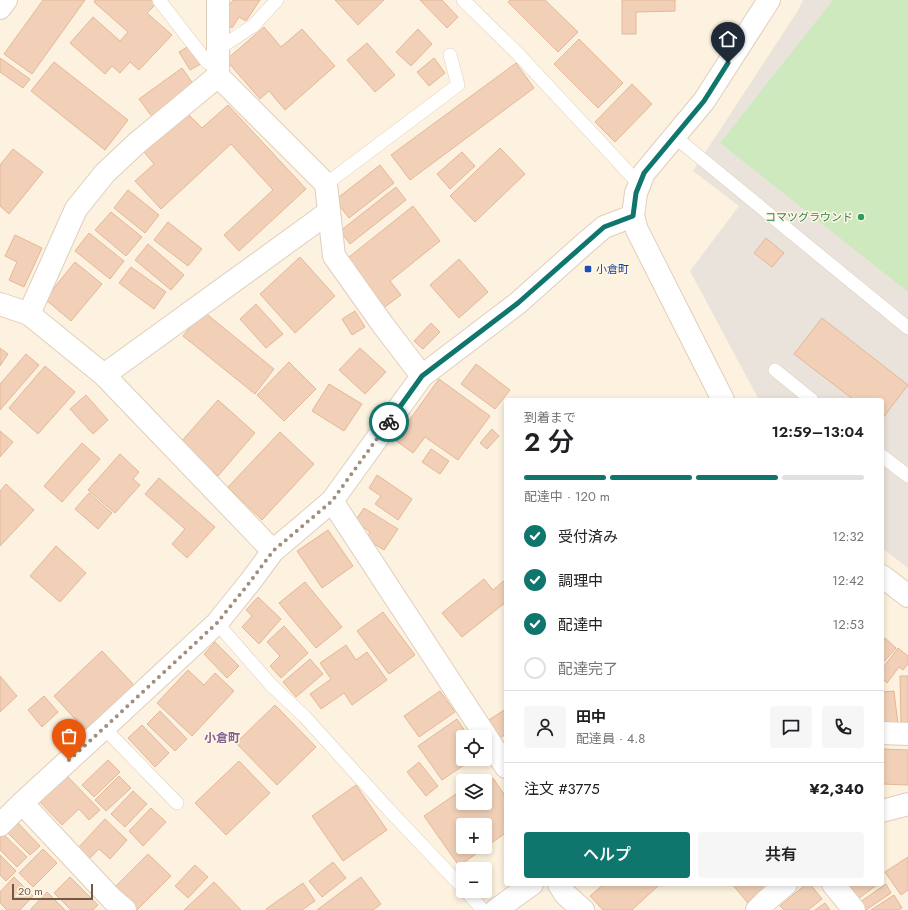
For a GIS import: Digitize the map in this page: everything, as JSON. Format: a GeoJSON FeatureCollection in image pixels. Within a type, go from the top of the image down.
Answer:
{"type":"FeatureCollection","features":[{"type":"Feature","properties":{"kind":"street"},"geometry":{"type":"LineString","coordinates":[[0,8],[6,0]]}},
{"type":"Feature","properties":{"kind":"street"},"geometry":{"type":"LineString","coordinates":[[218,0],[218,64],[326,184],[334,256],[383,325],[422,376]]}},
{"type":"Feature","properties":{"kind":"street"},"geometry":{"type":"LineString","coordinates":[[722,398],[637,230],[633,216],[636,193],[644,173],[704,101],[769,0]]}},
{"type":"Feature","properties":{"kind":"street"},"geometry":{"type":"LineString","coordinates":[[29,314],[76,209],[105,173],[218,64]]}},
{"type":"Feature","properties":{"kind":"street"},"geometry":{"type":"LineString","coordinates":[[104,375],[329,212]]}},
{"type":"Feature","properties":{"kind":"street"},"geometry":{"type":"LineString","coordinates":[[0,826],[22,803],[217,623],[273,551],[332,501],[422,376],[518,303],[604,227],[633,216]]}},
{"type":"Feature","properties":{"kind":"street"},"geometry":{"type":"LineString","coordinates":[[0,304],[29,314],[104,375],[273,551]]}},
{"type":"Feature","properties":{"kind":"street"},"geometry":{"type":"LineString","coordinates":[[332,501],[504,764]]}},
{"type":"Feature","properties":{"kind":"street"},"geometry":{"type":"LineString","coordinates":[[884,578],[908,596]]}},
{"type":"Feature","properties":{"kind":"street"},"geometry":{"type":"LineString","coordinates":[[884,733],[908,734]]}},
{"type":"Feature","properties":{"kind":"street"},"geometry":{"type":"LineString","coordinates":[[22,803],[112,899],[125,910]]}},
{"type":"Feature","properties":{"kind":"street"},"geometry":{"type":"LineString","coordinates":[[496,910],[529,886]]}},
{"type":"Feature","properties":{"kind":"street"},"geometry":{"type":"LineString","coordinates":[[559,886],[565,894],[583,910]]}},
{"type":"Feature","properties":{"kind":"street"},"geometry":{"type":"LineString","coordinates":[[757,910],[784,886]]}},
{"type":"Feature","properties":{"kind":"street"},"geometry":{"type":"LineString","coordinates":[[835,886],[854,910]]}},
{"type":"Feature","properties":{"kind":"lane"},"geometry":{"type":"LineString","coordinates":[[158,0],[207,62],[218,64],[277,0]]}},
{"type":"Feature","properties":{"kind":"lane"},"geometry":{"type":"LineString","coordinates":[[463,0],[519,55],[640,185]]}},
{"type":"Feature","properties":{"kind":"lane"},"geometry":{"type":"LineString","coordinates":[[326,184],[458,85],[450,55]]}},
{"type":"Feature","properties":{"kind":"lane"},"geometry":{"type":"LineString","coordinates":[[675,137],[908,328]]}},
{"type":"Feature","properties":{"kind":"lane"},"geometry":{"type":"LineString","coordinates":[[775,370],[810,398]]}},
{"type":"Feature","properties":{"kind":"lane"},"geometry":{"type":"LineString","coordinates":[[884,458],[908,476]]}},
{"type":"Feature","properties":{"kind":"lane"},"geometry":{"type":"LineString","coordinates":[[217,623],[271,685],[305,717],[389,810],[456,881]]}},
{"type":"Feature","properties":{"kind":"lane"},"geometry":{"type":"LineString","coordinates":[[104,728],[177,803]]}},
{"type":"Feature","properties":{"kind":"lane"},"geometry":{"type":"LineString","coordinates":[[472,898],[483,910]]}},
{"type":"Feature","properties":{"kind":"shaded area"},"geometry":{"type":"Polygon","coordinates":[[[803,0],[908,0],[908,568],[884,550],[884,398],[758,398],[690,271],[739,206],[693,171],[797,12],[803,0]]]}},
{"type":"Feature","properties":{"kind":"green space","name":"コマツグラウンド"},"geometry":{"type":"Polygon","coordinates":[[[833,0],[908,0],[908,292],[720,143],[833,0]]]}},
{"type":"Feature","properties":{"kind":"building"},"geometry":{"type":"Polygon","coordinates":[[[43,0],[85,0],[32,74],[4,54],[43,0]]]}},
{"type":"Feature","properties":{"kind":"building"},"geometry":{"type":"Polygon","coordinates":[[[95,0],[158,0],[159,1],[147,13],[172,35],[139,70],[130,62],[120,73],[112,66],[105,74],[70,43],[93,17],[120,41],[128,32],[94,2],[95,0]]]}},
{"type":"Feature","properties":{"kind":"building"},"geometry":{"type":"Polygon","coordinates":[[[233,0],[260,0],[246,21],[239,17],[232,28],[220,19],[233,0]]]}},
{"type":"Feature","properties":{"kind":"building"},"geometry":{"type":"Polygon","coordinates":[[[335,0],[384,0],[358,25],[335,0]]]}},
{"type":"Feature","properties":{"kind":"building"},"geometry":{"type":"Polygon","coordinates":[[[420,0],[442,0],[458,17],[447,28],[420,0]]]}},
{"type":"Feature","properties":{"kind":"building"},"geometry":{"type":"Polygon","coordinates":[[[510,0],[545,0],[578,32],[558,52],[508,2],[510,0]]]}},
{"type":"Feature","properties":{"kind":"building"},"geometry":{"type":"Polygon","coordinates":[[[622,0],[675,0],[675,11],[636,12],[636,34],[622,34],[622,0]]]}},
{"type":"Feature","properties":{"kind":"building"},"geometry":{"type":"Polygon","coordinates":[[[264,27],[281,47],[302,29],[335,66],[285,110],[269,91],[260,99],[226,60],[264,27]]]}},
{"type":"Feature","properties":{"kind":"building"},"geometry":{"type":"Polygon","coordinates":[[[418,29],[432,44],[411,66],[396,52],[418,29]]]}},
{"type":"Feature","properties":{"kind":"building"},"geometry":{"type":"Polygon","coordinates":[[[579,39],[623,83],[598,108],[554,64],[579,39]]]}},
{"type":"Feature","properties":{"kind":"building"},"geometry":{"type":"Polygon","coordinates":[[[367,43],[395,75],[375,92],[347,60],[367,43]]]}},
{"type":"Feature","properties":{"kind":"building"},"geometry":{"type":"Polygon","coordinates":[[[189,46],[201,64],[190,70],[179,52],[189,46]]]}},
{"type":"Feature","properties":{"kind":"building"},"geometry":{"type":"Polygon","coordinates":[[[0,58],[30,79],[23,88],[0,72],[0,58]]]}},
{"type":"Feature","properties":{"kind":"building"},"geometry":{"type":"Polygon","coordinates":[[[434,58],[445,73],[429,86],[417,72],[434,58]]]}},
{"type":"Feature","properties":{"kind":"building"},"geometry":{"type":"Polygon","coordinates":[[[54,62],[128,120],[105,150],[31,91],[54,62]]]}},
{"type":"Feature","properties":{"kind":"building"},"geometry":{"type":"Polygon","coordinates":[[[516,63],[534,88],[410,180],[391,155],[516,63]]]}},
{"type":"Feature","properties":{"kind":"building"},"geometry":{"type":"Polygon","coordinates":[[[182,68],[196,88],[153,118],[139,99],[182,68]]]}},
{"type":"Feature","properties":{"kind":"building"},"geometry":{"type":"Polygon","coordinates":[[[632,84],[652,104],[615,142],[595,122],[632,84]]]}},
{"type":"Feature","properties":{"kind":"building"},"geometry":{"type":"Polygon","coordinates":[[[228,105],[306,189],[239,251],[224,235],[273,190],[231,144],[161,209],[135,181],[154,164],[144,152],[187,113],[202,128],[228,105]]]}},
{"type":"Feature","properties":{"kind":"building"},"geometry":{"type":"Polygon","coordinates":[[[500,148],[525,174],[475,222],[450,196],[500,148]]]}},
{"type":"Feature","properties":{"kind":"building"},"geometry":{"type":"Polygon","coordinates":[[[13,149],[43,172],[9,214],[0,206],[0,165],[13,149]]]}},
{"type":"Feature","properties":{"kind":"building"},"geometry":{"type":"Polygon","coordinates":[[[462,152],[475,166],[450,189],[437,174],[462,152]]]}},
{"type":"Feature","properties":{"kind":"building"},"geometry":{"type":"Polygon","coordinates":[[[380,165],[394,183],[349,218],[335,200],[380,165]]]}},
{"type":"Feature","properties":{"kind":"building"},"geometry":{"type":"Polygon","coordinates":[[[396,187],[406,200],[350,244],[340,231],[396,187]]]}},
{"type":"Feature","properties":{"kind":"building"},"geometry":{"type":"Polygon","coordinates":[[[128,190],[159,215],[145,233],[114,208],[128,190]]]}},
{"type":"Feature","properties":{"kind":"building"},"geometry":{"type":"Polygon","coordinates":[[[413,206],[440,241],[390,281],[401,295],[382,309],[344,261],[413,206]]]}},
{"type":"Feature","properties":{"kind":"building"},"geometry":{"type":"Polygon","coordinates":[[[111,212],[142,237],[126,256],[95,230],[111,212]]]}},
{"type":"Feature","properties":{"kind":"building"},"geometry":{"type":"Polygon","coordinates":[[[168,222],[202,249],[188,266],[154,240],[168,222]]]}},
{"type":"Feature","properties":{"kind":"building"},"geometry":{"type":"Polygon","coordinates":[[[89,233],[124,261],[110,279],[75,251],[89,233]]]}},
{"type":"Feature","properties":{"kind":"building"},"geometry":{"type":"Polygon","coordinates":[[[15,235],[42,248],[24,287],[9,280],[17,262],[5,256],[15,235]]]}},
{"type":"Feature","properties":{"kind":"building"},"geometry":{"type":"Polygon","coordinates":[[[766,238],[784,253],[772,267],[754,253],[766,238]]]}},
{"type":"Feature","properties":{"kind":"building"},"geometry":{"type":"Polygon","coordinates":[[[148,244],[184,275],[171,290],[135,260],[148,244]]]}},
{"type":"Feature","properties":{"kind":"building"},"geometry":{"type":"Polygon","coordinates":[[[300,257],[335,296],[295,333],[260,294],[300,257]]]}},
{"type":"Feature","properties":{"kind":"building"},"geometry":{"type":"Polygon","coordinates":[[[459,259],[488,292],[459,318],[430,285],[459,259]]]}},
{"type":"Feature","properties":{"kind":"building"},"geometry":{"type":"Polygon","coordinates":[[[75,262],[102,284],[71,321],[45,299],[75,262]]]}},
{"type":"Feature","properties":{"kind":"building"},"geometry":{"type":"Polygon","coordinates":[[[131,267],[166,292],[154,309],[119,283],[131,267]]]}},
{"type":"Feature","properties":{"kind":"building"},"geometry":{"type":"Polygon","coordinates":[[[256,304],[283,334],[266,348],[240,319],[256,304]]]}},
{"type":"Feature","properties":{"kind":"building"},"geometry":{"type":"Polygon","coordinates":[[[203,311],[274,369],[255,394],[183,336],[203,311]]]}},
{"type":"Feature","properties":{"kind":"building"},"geometry":{"type":"Polygon","coordinates":[[[355,311],[365,327],[352,335],[342,319],[355,311]]]}},
{"type":"Feature","properties":{"kind":"building"},"geometry":{"type":"Polygon","coordinates":[[[822,318],[908,385],[884,416],[884,398],[851,398],[794,354],[822,318]]]}},
{"type":"Feature","properties":{"kind":"building"},"geometry":{"type":"Polygon","coordinates":[[[431,323],[440,332],[423,349],[414,341],[431,323]]]}},
{"type":"Feature","properties":{"kind":"building"},"geometry":{"type":"Polygon","coordinates":[[[0,348],[8,354],[0,366],[0,348]]]}},
{"type":"Feature","properties":{"kind":"building"},"geometry":{"type":"Polygon","coordinates":[[[360,348],[386,372],[365,394],[339,370],[360,348]]]}},
{"type":"Feature","properties":{"kind":"building"},"geometry":{"type":"Polygon","coordinates":[[[26,354],[39,365],[0,410],[0,384],[26,354]]]}},
{"type":"Feature","properties":{"kind":"building"},"geometry":{"type":"Polygon","coordinates":[[[289,362],[316,389],[284,421],[257,395],[289,362]]]}},
{"type":"Feature","properties":{"kind":"building"},"geometry":{"type":"Polygon","coordinates":[[[476,364],[510,390],[495,409],[461,384],[476,364]]]}},
{"type":"Feature","properties":{"kind":"building"},"geometry":{"type":"Polygon","coordinates":[[[45,366],[75,392],[38,434],[9,408],[45,366]]]}},
{"type":"Feature","properties":{"kind":"building"},"geometry":{"type":"Polygon","coordinates":[[[439,379],[490,416],[458,460],[425,437],[413,453],[395,440],[439,379]]]}},
{"type":"Feature","properties":{"kind":"building"},"geometry":{"type":"Polygon","coordinates":[[[329,384],[362,404],[344,431],[312,411],[329,384]]]}},
{"type":"Feature","properties":{"kind":"building"},"geometry":{"type":"Polygon","coordinates":[[[86,395],[108,420],[93,434],[70,409],[86,395]]]}},
{"type":"Feature","properties":{"kind":"building"},"geometry":{"type":"Polygon","coordinates":[[[218,400],[255,433],[218,476],[180,443],[218,400]]]}},
{"type":"Feature","properties":{"kind":"building"},"geometry":{"type":"Polygon","coordinates":[[[492,429],[499,436],[487,449],[480,443],[492,429]]]}},
{"type":"Feature","properties":{"kind":"building"},"geometry":{"type":"Polygon","coordinates":[[[0,431],[13,442],[0,457],[0,431]]]}},
{"type":"Feature","properties":{"kind":"building"},"geometry":{"type":"Polygon","coordinates":[[[280,432],[314,464],[262,520],[228,487],[280,432]]]}},
{"type":"Feature","properties":{"kind":"building"},"geometry":{"type":"Polygon","coordinates":[[[82,443],[100,459],[62,502],[44,486],[82,443]]]}},
{"type":"Feature","properties":{"kind":"building"},"geometry":{"type":"Polygon","coordinates":[[[431,449],[449,461],[440,474],[422,462],[431,449]]]}},
{"type":"Feature","properties":{"kind":"building"},"geometry":{"type":"Polygon","coordinates":[[[120,454],[139,472],[133,479],[140,485],[115,513],[88,490],[120,454]]]}},
{"type":"Feature","properties":{"kind":"building"},"geometry":{"type":"Polygon","coordinates":[[[377,475],[412,499],[398,520],[375,504],[381,496],[369,488],[377,475]]]}},
{"type":"Feature","properties":{"kind":"building"},"geometry":{"type":"Polygon","coordinates":[[[159,478],[215,527],[187,558],[172,544],[185,529],[145,494],[159,478]]]}},
{"type":"Feature","properties":{"kind":"building"},"geometry":{"type":"Polygon","coordinates":[[[6,484],[34,510],[0,546],[0,491],[6,484]]]}},
{"type":"Feature","properties":{"kind":"building"},"geometry":{"type":"Polygon","coordinates":[[[89,493],[112,513],[98,529],[75,509],[89,493]]]}},
{"type":"Feature","properties":{"kind":"building"},"geometry":{"type":"Polygon","coordinates":[[[364,508],[398,529],[384,550],[366,539],[370,532],[355,521],[364,508]]]}},
{"type":"Feature","properties":{"kind":"building"},"geometry":{"type":"Polygon","coordinates":[[[328,530],[353,566],[322,588],[297,551],[328,530]]]}},
{"type":"Feature","properties":{"kind":"building"},"geometry":{"type":"Polygon","coordinates":[[[56,546],[86,573],[60,602],[30,576],[56,546]]]}},
{"type":"Feature","properties":{"kind":"building"},"geometry":{"type":"Polygon","coordinates":[[[484,579],[493,590],[504,581],[504,604],[462,637],[442,613],[484,579]]]}},
{"type":"Feature","properties":{"kind":"building"},"geometry":{"type":"Polygon","coordinates":[[[305,582],[342,627],[316,648],[279,603],[305,582]]]}},
{"type":"Feature","properties":{"kind":"building"},"geometry":{"type":"Polygon","coordinates":[[[258,597],[281,619],[259,644],[242,627],[252,616],[246,610],[258,597]]]}},
{"type":"Feature","properties":{"kind":"building"},"geometry":{"type":"Polygon","coordinates":[[[383,612],[415,655],[389,674],[357,631],[383,612]]]}},
{"type":"Feature","properties":{"kind":"building"},"geometry":{"type":"Polygon","coordinates":[[[284,626],[308,653],[281,678],[270,666],[280,656],[267,642],[284,626]]]}},
{"type":"Feature","properties":{"kind":"building"},"geometry":{"type":"Polygon","coordinates":[[[885,638],[896,648],[884,662],[885,638]]]}},
{"type":"Feature","properties":{"kind":"building"},"geometry":{"type":"Polygon","coordinates":[[[215,642],[239,666],[227,678],[204,654],[215,642]]]}},
{"type":"Feature","properties":{"kind":"building"},"geometry":{"type":"Polygon","coordinates":[[[346,645],[356,660],[367,652],[387,680],[352,705],[344,693],[321,709],[310,694],[331,679],[320,663],[346,645]]]}},
{"type":"Feature","properties":{"kind":"building"},"geometry":{"type":"Polygon","coordinates":[[[898,648],[908,656],[908,664],[903,670],[899,667],[887,683],[884,680],[884,666],[898,648]]]}},
{"type":"Feature","properties":{"kind":"building"},"geometry":{"type":"Polygon","coordinates":[[[102,651],[134,685],[86,731],[54,696],[102,651]]]}},
{"type":"Feature","properties":{"kind":"building"},"geometry":{"type":"Polygon","coordinates":[[[310,659],[323,674],[296,697],[283,682],[310,659]]]}},
{"type":"Feature","properties":{"kind":"building"},"geometry":{"type":"Polygon","coordinates":[[[188,670],[204,685],[215,673],[234,691],[192,736],[157,703],[188,670]]]}},
{"type":"Feature","properties":{"kind":"building"},"geometry":{"type":"Polygon","coordinates":[[[0,676],[17,696],[0,712],[0,676]]]}},
{"type":"Feature","properties":{"kind":"building"},"geometry":{"type":"Polygon","coordinates":[[[900,676],[908,676],[908,723],[901,723],[900,676]]]}},
{"type":"Feature","properties":{"kind":"building"},"geometry":{"type":"Polygon","coordinates":[[[440,691],[455,712],[419,737],[404,716],[440,691]]]}},
{"type":"Feature","properties":{"kind":"building"},"geometry":{"type":"Polygon","coordinates":[[[894,691],[898,725],[884,726],[884,692],[894,691]]]}},
{"type":"Feature","properties":{"kind":"building"},"geometry":{"type":"Polygon","coordinates":[[[44,696],[58,712],[42,727],[28,710],[44,696]]]}},
{"type":"Feature","properties":{"kind":"building"},"geometry":{"type":"Polygon","coordinates":[[[275,705],[316,747],[277,785],[236,743],[275,705]]]}},
{"type":"Feature","properties":{"kind":"building"},"geometry":{"type":"Polygon","coordinates":[[[504,710],[504,735],[498,739],[487,721],[504,710]]]}},
{"type":"Feature","properties":{"kind":"building"},"geometry":{"type":"Polygon","coordinates":[[[160,711],[187,739],[175,751],[147,724],[160,711]]]}},
{"type":"Feature","properties":{"kind":"building"},"geometry":{"type":"Polygon","coordinates":[[[457,719],[464,730],[456,730],[456,766],[463,766],[442,780],[418,746],[457,719]]]}},
{"type":"Feature","properties":{"kind":"building"},"geometry":{"type":"Polygon","coordinates":[[[142,725],[169,753],[155,767],[128,738],[142,725]]]}},
{"type":"Feature","properties":{"kind":"building"},"geometry":{"type":"Polygon","coordinates":[[[884,749],[908,750],[908,785],[884,784],[884,749]]]}},
{"type":"Feature","properties":{"kind":"building"},"geometry":{"type":"Polygon","coordinates":[[[108,760],[120,772],[94,797],[82,785],[108,760]]]}},
{"type":"Feature","properties":{"kind":"building"},"geometry":{"type":"Polygon","coordinates":[[[239,761],[270,793],[226,835],[195,803],[239,761]]]}},
{"type":"Feature","properties":{"kind":"building"},"geometry":{"type":"Polygon","coordinates":[[[419,762],[438,786],[426,796],[407,772],[419,762]]]}},
{"type":"Feature","properties":{"kind":"building"},"geometry":{"type":"Polygon","coordinates":[[[66,775],[100,810],[89,820],[79,809],[62,825],[39,801],[66,775]]]}},
{"type":"Feature","properties":{"kind":"building"},"geometry":{"type":"Polygon","coordinates":[[[119,776],[131,788],[106,811],[95,800],[119,776]]]}},
{"type":"Feature","properties":{"kind":"building"},"geometry":{"type":"Polygon","coordinates":[[[493,778],[504,794],[504,834],[492,843],[492,818],[456,818],[456,854],[476,854],[465,862],[456,862],[424,816],[456,794],[456,810],[492,810],[493,778]]]}},
{"type":"Feature","properties":{"kind":"building"},"geometry":{"type":"Polygon","coordinates":[[[356,785],[387,830],[343,861],[312,816],[356,785]]]}},
{"type":"Feature","properties":{"kind":"building"},"geometry":{"type":"Polygon","coordinates":[[[133,791],[147,804],[125,827],[111,814],[133,791]]]}},
{"type":"Feature","properties":{"kind":"building"},"geometry":{"type":"Polygon","coordinates":[[[151,808],[166,822],[143,846],[129,831],[151,808]]]}},
{"type":"Feature","properties":{"kind":"building"},"geometry":{"type":"Polygon","coordinates":[[[105,819],[127,840],[110,859],[99,849],[88,860],[77,849],[105,819]]]}},
{"type":"Feature","properties":{"kind":"building"},"geometry":{"type":"Polygon","coordinates":[[[16,821],[40,846],[30,855],[6,831],[16,821]]]}},
{"type":"Feature","properties":{"kind":"building"},"geometry":{"type":"Polygon","coordinates":[[[2,833],[27,857],[17,867],[0,850],[0,836],[2,833]]]}},
{"type":"Feature","properties":{"kind":"building"},"geometry":{"type":"Polygon","coordinates":[[[43,849],[57,863],[33,887],[19,873],[43,849]]]}},
{"type":"Feature","properties":{"kind":"building"},"geometry":{"type":"Polygon","coordinates":[[[148,854],[171,876],[137,910],[132,910],[112,890],[148,854]]]}},
{"type":"Feature","properties":{"kind":"building"},"geometry":{"type":"Polygon","coordinates":[[[0,855],[16,871],[6,881],[0,875],[0,855]]]}},
{"type":"Feature","properties":{"kind":"building"},"geometry":{"type":"Polygon","coordinates":[[[908,857],[908,890],[901,895],[885,872],[908,857]]]}},
{"type":"Feature","properties":{"kind":"building"},"geometry":{"type":"Polygon","coordinates":[[[333,862],[346,878],[322,897],[309,881],[333,862]]]}},
{"type":"Feature","properties":{"kind":"building"},"geometry":{"type":"Polygon","coordinates":[[[195,865],[208,877],[188,898],[175,886],[195,865]]]}},
{"type":"Feature","properties":{"kind":"building"},"geometry":{"type":"Polygon","coordinates":[[[14,877],[33,896],[20,910],[7,910],[0,903],[0,892],[14,877]]]}},
{"type":"Feature","properties":{"kind":"building"},"geometry":{"type":"Polygon","coordinates":[[[70,877],[98,905],[93,910],[71,910],[54,893],[70,877]]]}},
{"type":"Feature","properties":{"kind":"building"},"geometry":{"type":"Polygon","coordinates":[[[361,877],[381,904],[373,910],[317,910],[361,877]]]}},
{"type":"Feature","properties":{"kind":"building"},"geometry":{"type":"Polygon","coordinates":[[[214,882],[241,910],[184,910],[214,882]]]}},
{"type":"Feature","properties":{"kind":"building"},"geometry":{"type":"Polygon","coordinates":[[[303,883],[315,901],[302,910],[266,910],[266,909],[303,883]]]}},
{"type":"Feature","properties":{"kind":"building"},"geometry":{"type":"Polygon","coordinates":[[[886,884],[891,893],[865,910],[860,902],[886,884]]]}},
{"type":"Feature","properties":{"kind":"building"},"geometry":{"type":"Polygon","coordinates":[[[602,886],[658,886],[632,910],[603,910],[590,896],[602,886]]]}},
{"type":"Feature","properties":{"kind":"building"},"geometry":{"type":"Polygon","coordinates":[[[734,886],[762,886],[764,889],[748,903],[734,886]]]}},
{"type":"Feature","properties":{"kind":"building"},"geometry":{"type":"Polygon","coordinates":[[[804,886],[812,886],[822,899],[808,910],[784,910],[780,906],[804,886]]]}},
{"type":"Feature","properties":{"kind":"building"},"geometry":{"type":"Polygon","coordinates":[[[848,886],[875,886],[858,899],[848,886]]]}},
{"type":"Feature","properties":{"kind":"building"},"geometry":{"type":"Polygon","coordinates":[[[47,892],[65,910],[30,910],[47,892]]]}},
{"type":"Feature","properties":{"kind":"building"},"geometry":{"type":"Polygon","coordinates":[[[894,895],[902,908],[898,910],[871,910],[894,895]]]}},
{"type":"Feature","properties":{"kind":"building"},"geometry":{"type":"Polygon","coordinates":[[[825,903],[830,910],[815,910],[825,903]]]}},
{"type":"Feature","properties":{"kind":"way so far"},"geometry":{"type":"LineString","coordinates":[[69,760],[217,623],[273,551],[332,501],[389,422]]}},
{"type":"Feature","properties":{"kind":"place","name":"コマツグラウンド"},"geometry":{"type":"Point","coordinates":[861,217]}},
{"type":"Feature","properties":{"kind":"place","name":"小倉町"},"geometry":{"type":"Point","coordinates":[588,269]}},
{"type":"Feature","properties":{"kind":"district","name":"小倉町"},"geometry":{"type":"Point","coordinates":[222,738]}},
{"type":"Feature","properties":{"kind":"route"},"geometry":{"type":"LineString","coordinates":[[389,422],[422,376],[518,303],[604,227],[633,216],[636,193],[644,173],[704,101],[728,63]]}}]}
